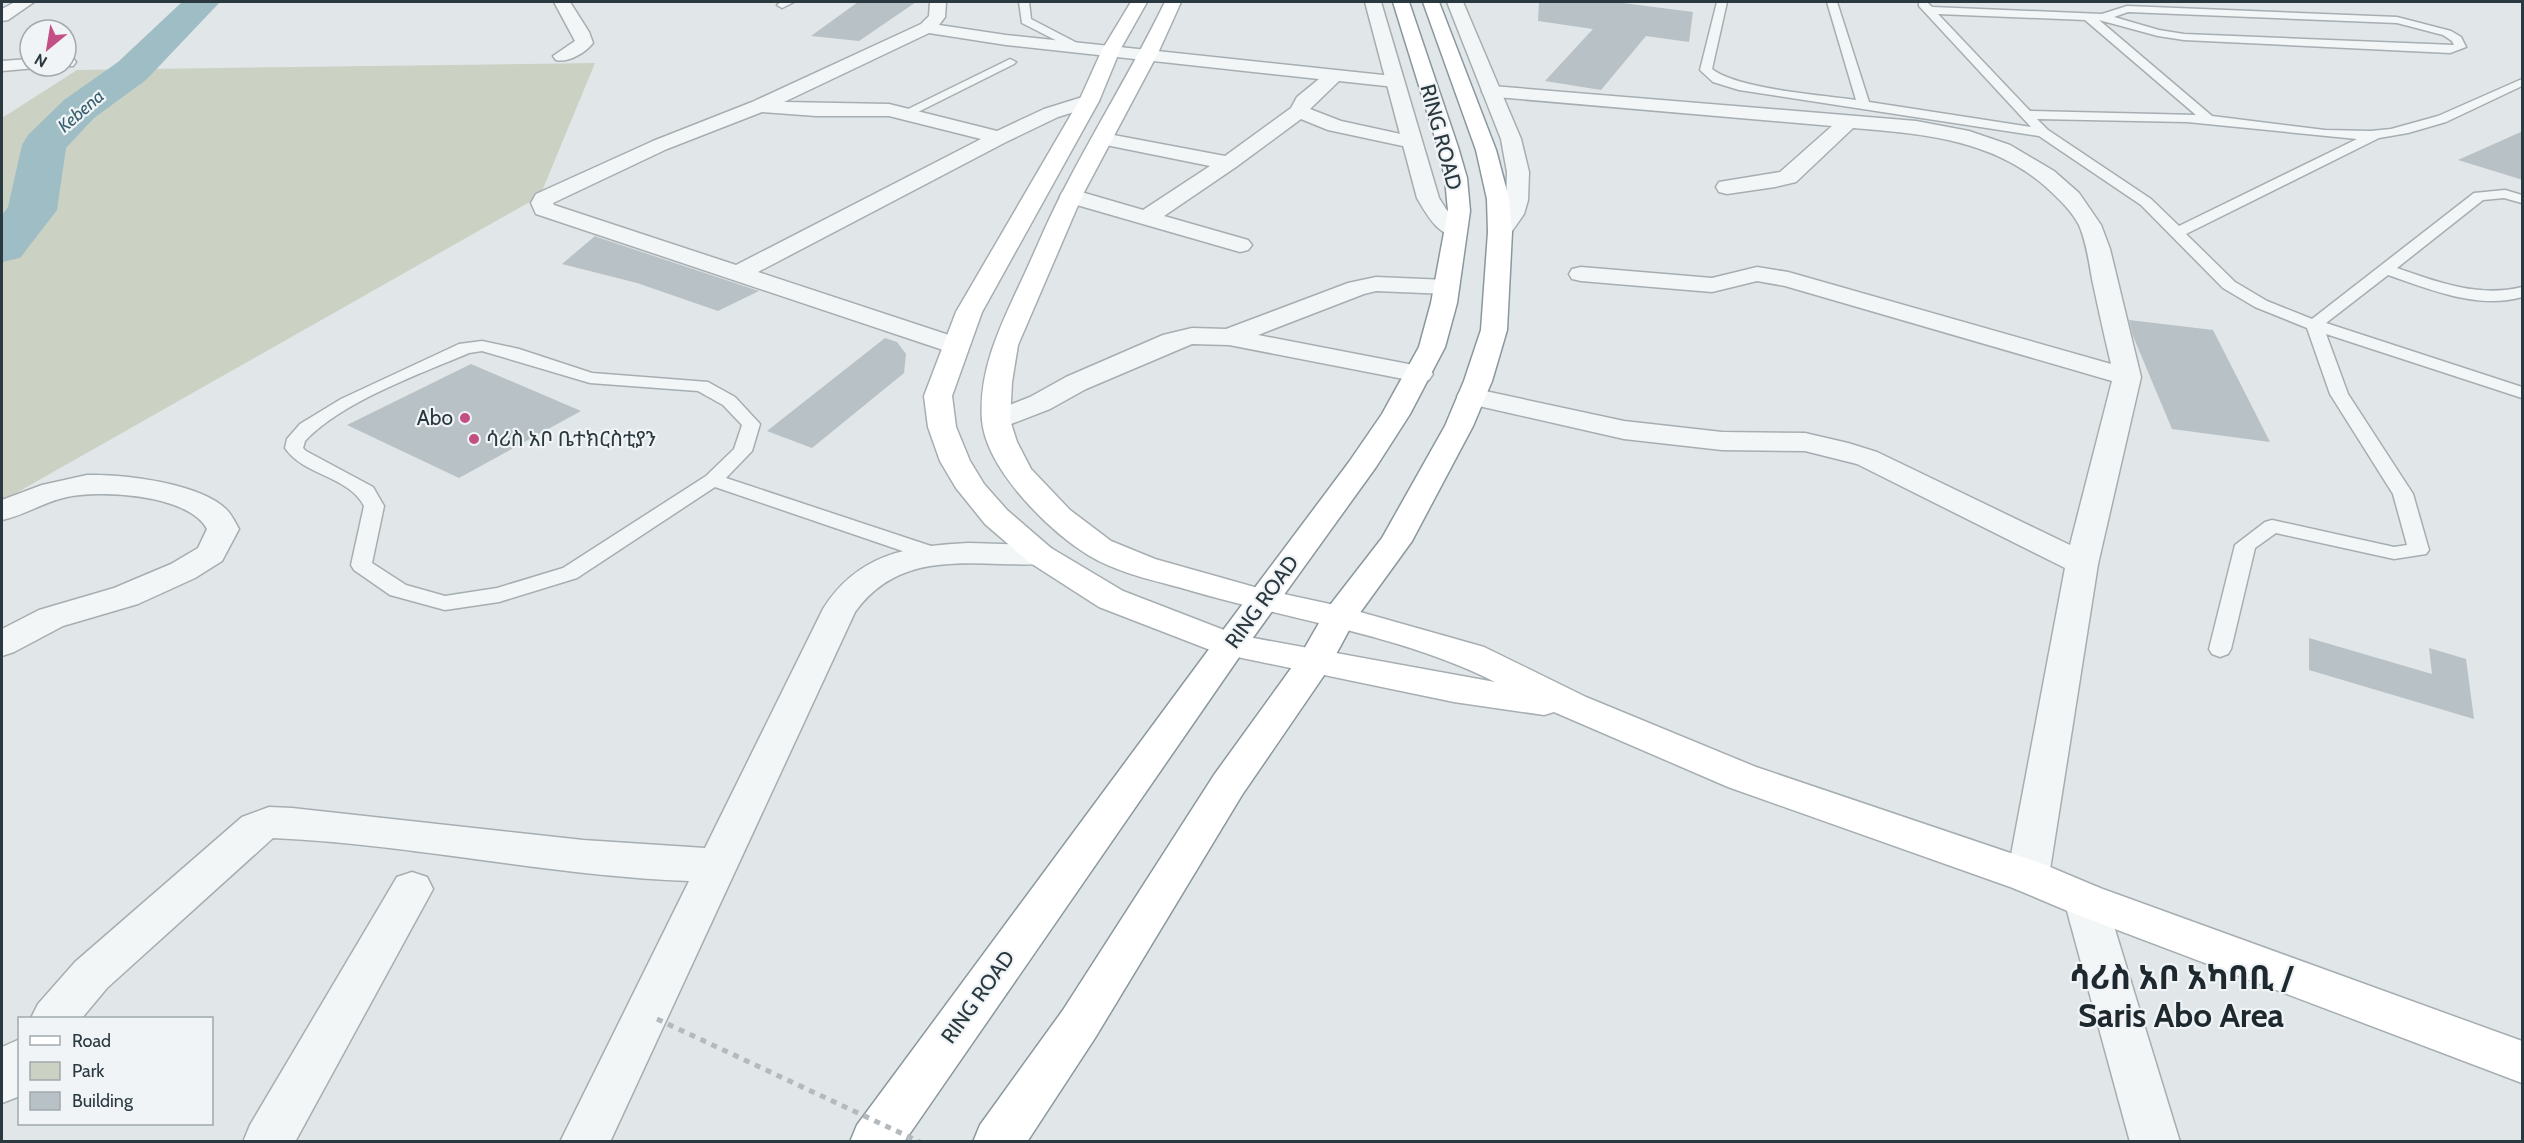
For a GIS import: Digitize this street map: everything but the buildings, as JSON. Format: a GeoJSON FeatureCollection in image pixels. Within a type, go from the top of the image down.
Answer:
{"type":"FeatureCollection","features":[{"type":"Feature","properties":{"kind":"main road"},"geometry":{"type":"LineString","coordinates":[[1139,2],[1111,50],[1089,101],[969,312],[955,346],[938,396],[942,427],[955,461],[971,488],[996,518],[1040,555],[1111,599],[1230,645],[1454,689],[1573,706]]}},
{"type":"Feature","properties":{"kind":"main road"},"geometry":{"type":"LineString","coordinates":[[1173,2],[1149,53],[1071,196],[1005,345],[998,382],[996,420],[1002,442],[1018,473],[1059,517],[1100,548],[1143,566],[1263,600],[1339,617],[1471,656],[1573,706],[1742,777],[2028,876],[2085,900],[2523,1062]]}},
{"type":"Feature","properties":{"kind":"main road","name":"RING ROAD"},"geometry":{"type":"LineString","coordinates":[[875,1142],[1360,467],[1396,414],[1419,375],[1432,347],[1447,287],[1454,230],[1459,211],[1456,178],[1448,147],[1401,2]]}},
{"type":"Feature","properties":{"kind":"main road","name":"RING ROAD"},"geometry":{"type":"LineString","coordinates":[[998,1142],[1079,1024],[1228,785],[1314,662],[1339,617],[1396,541],[1460,426],[1494,330],[1500,232],[1498,199],[1486,150],[1431,2]]}},
{"type":"Feature","properties":{"kind":"street"},"geometry":{"type":"LineString","coordinates":[[2,16],[26,2]]}},
{"type":"Feature","properties":{"kind":"street"},"geometry":{"type":"LineString","coordinates":[[562,2],[568,15],[582,33],[584,43],[562,56]]}},
{"type":"Feature","properties":{"kind":"street"},"geometry":{"type":"LineString","coordinates":[[938,2],[937,17],[927,28],[759,106],[660,145],[544,199],[542,203],[544,209],[955,346]]}},
{"type":"Feature","properties":{"kind":"street"},"geometry":{"type":"LineString","coordinates":[[1373,2],[1428,198],[1437,213],[1454,230]]}},
{"type":"Feature","properties":{"kind":"street"},"geometry":{"type":"LineString","coordinates":[[1455,2],[1511,139],[1518,172],[1517,200],[1513,214],[1500,232]]}},
{"type":"Feature","properties":{"kind":"street"},"geometry":{"type":"LineString","coordinates":[[927,28],[960,34],[1395,81]]}},
{"type":"Feature","properties":{"kind":"street"},"geometry":{"type":"LineString","coordinates":[[2,66],[18,65]]}},
{"type":"Feature","properties":{"kind":"street"},"geometry":{"type":"LineString","coordinates":[[1146,218],[1229,163],[1299,111],[1304,101],[1334,75]]}},
{"type":"Feature","properties":{"kind":"street"},"geometry":{"type":"LineString","coordinates":[[1492,92],[1940,130],[1987,143],[2015,155],[2046,176],[2071,198],[2090,225],[2098,249],[2127,376],[2082,564],[2028,876]]}},
{"type":"Feature","properties":{"kind":"street"},"geometry":{"type":"LineString","coordinates":[[739,273],[999,138],[1051,113],[1089,101]]}},
{"type":"Feature","properties":{"kind":"street"},"geometry":{"type":"LineString","coordinates":[[759,106],[816,110],[879,110],[999,138]]}},
{"type":"Feature","properties":{"kind":"street"},"geometry":{"type":"LineString","coordinates":[[1299,111],[1335,126],[1412,142]]}},
{"type":"Feature","properties":{"kind":"street"},"geometry":{"type":"LineString","coordinates":[[1726,187],[1775,181],[1788,177],[1850,121]]}},
{"type":"Feature","properties":{"kind":"street"},"geometry":{"type":"LineString","coordinates":[[1103,138],[1229,163]]}},
{"type":"Feature","properties":{"kind":"street"},"geometry":{"type":"LineString","coordinates":[[1071,196],[1240,245]]}},
{"type":"Feature","properties":{"kind":"street"},"geometry":{"type":"LineString","coordinates":[[1581,274],[1712,285],[1757,274],[1788,279],[2127,376]]}},
{"type":"Feature","properties":{"kind":"street"},"geometry":{"type":"LineString","coordinates":[[1229,337],[1357,288],[1376,284],[1447,287]]}},
{"type":"Feature","properties":{"kind":"street"},"geometry":{"type":"LineString","coordinates":[[996,420],[1040,403],[1076,383],[1172,341],[1192,336],[1229,337],[1419,375]]}},
{"type":"Feature","properties":{"kind":"street"},"geometry":{"type":"LineString","coordinates":[[1471,396],[1624,430],[1702,439],[1805,442],[1838,449],[1867,458],[2082,564]]}},
{"type":"Feature","properties":{"kind":"street"},"geometry":{"type":"LineString","coordinates":[[2,511],[35,496],[72,486],[107,484],[143,488],[185,499],[215,515],[223,529],[211,554],[183,571],[126,596],[51,618],[2,644]]}},
{"type":"Feature","properties":{"kind":"street"},"geometry":{"type":"LineString","coordinates":[[585,1142],[715,865],[840,609],[858,586],[881,569],[933,554],[1040,555]]}},
{"type":"Feature","properties":{"kind":"street"},"geometry":{"type":"LineString","coordinates":[[55,1017],[91,975],[256,828],[269,822],[367,829],[546,853],[657,864],[715,865]]}},
{"type":"Feature","properties":{"kind":"street"},"geometry":{"type":"LineString","coordinates":[[268,1142],[412,889]]}},
{"type":"Feature","properties":{"kind":"street"},"geometry":{"type":"LineString","coordinates":[[2085,900],[2155,1142]]}},
{"type":"Feature","properties":{"kind":"street"},"geometry":{"type":"LineString","coordinates":[[2,1081],[18,1061]]}},
{"type":"Feature","properties":{"kind":"lane"},"geometry":{"type":"LineString","coordinates":[[1024,2],[1026,21],[1077,47]]}},
{"type":"Feature","properties":{"kind":"lane"},"geometry":{"type":"LineString","coordinates":[[1722,2],[1706,70],[1717,80],[1739,86],[2043,133]]}},
{"type":"Feature","properties":{"kind":"lane"},"geometry":{"type":"LineString","coordinates":[[1832,2],[1864,105]]}},
{"type":"Feature","properties":{"kind":"lane"},"geometry":{"type":"LineString","coordinates":[[1925,6],[2103,17],[2136,28],[2184,37],[2421,50],[2450,50],[2460,47],[2457,39],[2447,33],[2397,20],[2136,9],[2115,12],[2103,17]]}},
{"type":"Feature","properties":{"kind":"lane"},"geometry":{"type":"LineString","coordinates":[[1925,6],[2043,133],[2146,202],[2229,285],[2261,304],[2314,325],[2523,393]]}},
{"type":"Feature","properties":{"kind":"lane"},"geometry":{"type":"LineString","coordinates":[[2089,17],[2209,120]]}},
{"type":"Feature","properties":{"kind":"lane"},"geometry":{"type":"LineString","coordinates":[[904,114],[1010,62]]}},
{"type":"Feature","properties":{"kind":"lane"},"geometry":{"type":"LineString","coordinates":[[2028,115],[2209,120],[2343,134],[2377,135],[2455,115],[2523,82]]}},
{"type":"Feature","properties":{"kind":"lane"},"geometry":{"type":"LineString","coordinates":[[2177,232],[2377,135]]}},
{"type":"Feature","properties":{"kind":"lane"},"geometry":{"type":"LineString","coordinates":[[2314,325],[2479,196],[2505,194],[2523,199]]}},
{"type":"Feature","properties":{"kind":"lane"},"geometry":{"type":"LineString","coordinates":[[2386,269],[2448,289],[2484,296],[2516,295],[2523,292]]}},
{"type":"Feature","properties":{"kind":"lane"},"geometry":{"type":"LineString","coordinates":[[2220,649],[2245,545],[2272,526],[2394,553],[2419,550],[2403,494],[2339,394],[2314,325]]}},
{"type":"Feature","properties":{"kind":"lane"},"geometry":{"type":"LineString","coordinates":[[482,346],[513,353],[590,378],[702,386],[729,401],[751,424],[743,451],[712,480],[570,573],[499,595],[445,603],[398,590],[361,565],[374,506],[366,491],[299,455],[294,448],[296,438],[317,420],[359,397],[465,348],[482,346]]}},
{"type":"Feature","properties":{"kind":"lane"},"geometry":{"type":"LineString","coordinates":[[712,480],[933,554]]}},
{"type":"Feature","properties":{"kind":"path"},"geometry":{"type":"LineString","coordinates":[[657,1019],[920,1142]]}},
{"type":"Feature","properties":{"kind":"green space"},"geometry":{"type":"Polygon","coordinates":[[[595,63],[540,196],[2,501],[2,118],[64,78],[78,78],[78,70],[595,63]]]}},
{"type":"Feature","properties":{"kind":"waterway","name":"Kebena"},"geometry":{"type":"LineString","coordinates":[[2,247],[32,210],[44,145],[79,109],[132,71],[202,2]]}},
{"type":"Feature","properties":{"kind":"place","name":"Abo"},"geometry":{"type":"Point","coordinates":[465,418]}},
{"type":"Feature","properties":{"kind":"place","name":"ሳሪስ አቦ ቤተክርስቲያን"},"geometry":{"type":"Point","coordinates":[474,439]}},
{"type":"Feature","properties":{"kind":"district","name":"ሳሪስ አቦ አካባቢ / Saris Abo Area"},"geometry":{"type":"Point","coordinates":[2181,996]}}]}
